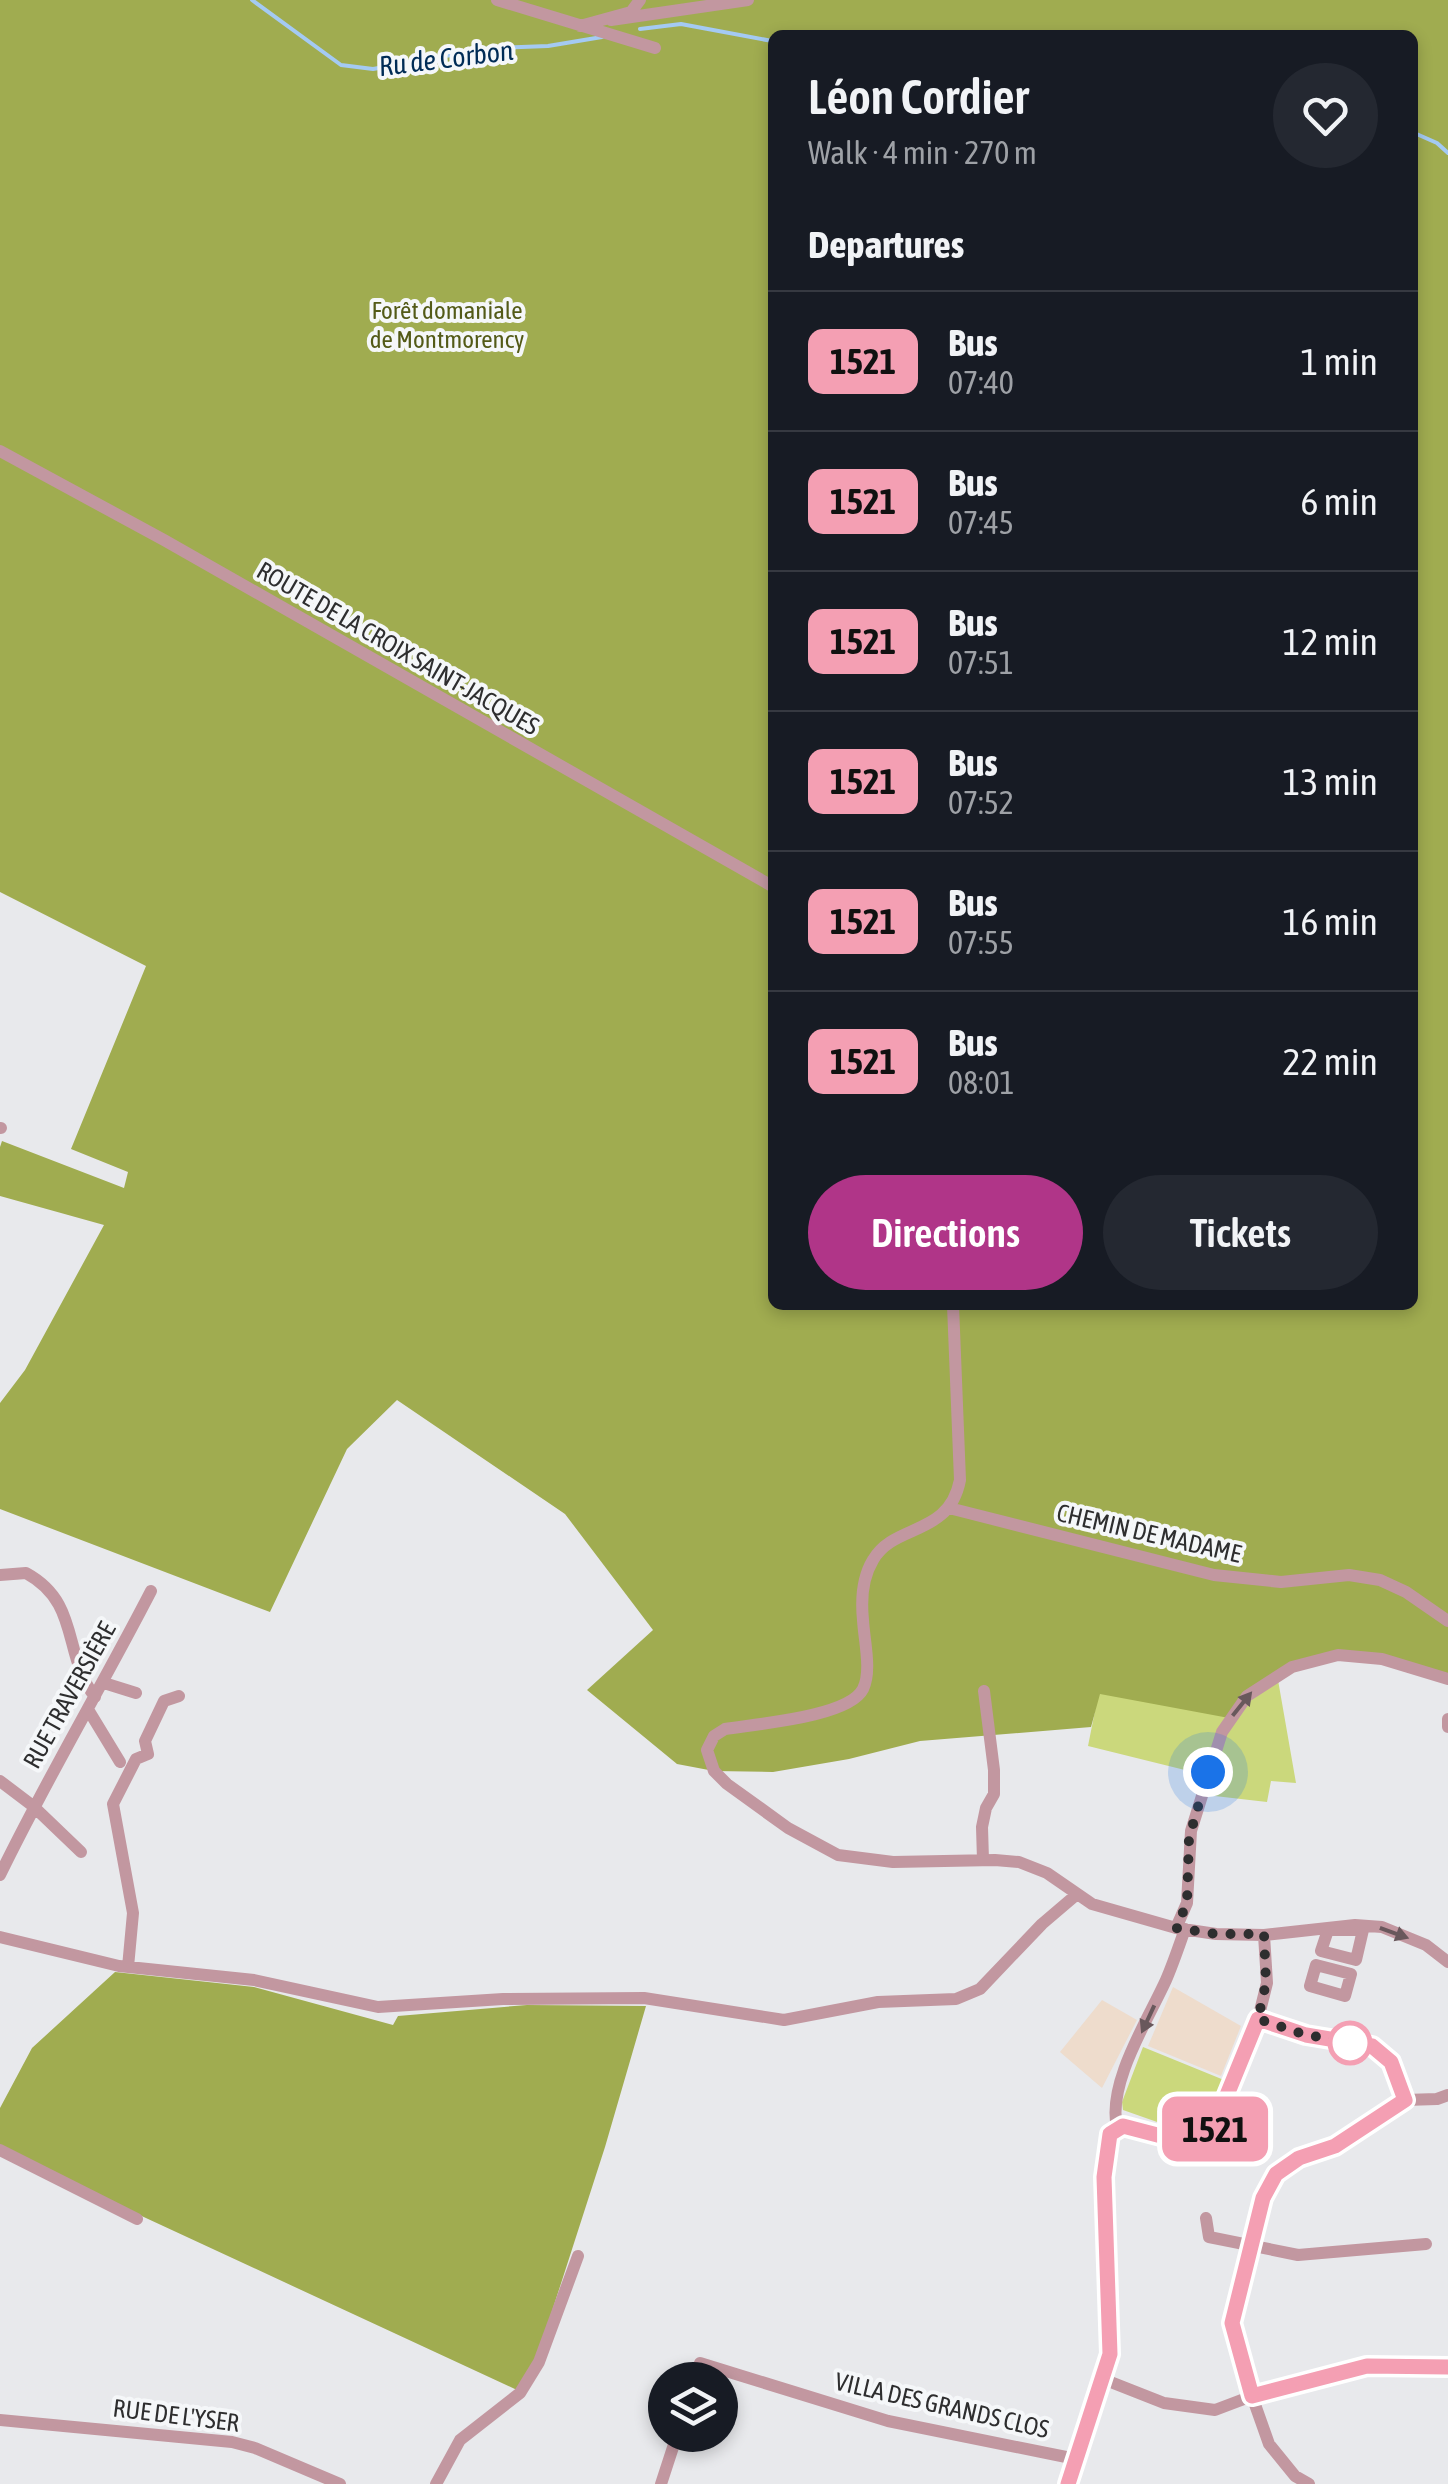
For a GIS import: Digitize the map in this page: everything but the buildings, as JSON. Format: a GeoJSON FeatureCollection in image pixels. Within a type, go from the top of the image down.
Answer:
{"type":"FeatureCollection","features":[{"type":"Feature","properties":{"kind":"street"},"geometry":{"type":"LineString","coordinates":[[497,0],[654,48]]}},
{"type":"Feature","properties":{"kind":"street"},"geometry":{"type":"LineString","coordinates":[[611,20],[630,12],[640,0]]}},
{"type":"Feature","properties":{"kind":"street"},"geometry":{"type":"LineString","coordinates":[[579,26],[748,0]]}},
{"type":"Feature","properties":{"kind":"street","name":"ROUTE DE LA CROIX SAINT-JACQUES"},"geometry":{"type":"LineString","coordinates":[[0,451],[768,884]]}},
{"type":"Feature","properties":{"kind":"street"},"geometry":{"type":"LineString","coordinates":[[954,1310],[960,1480],[949,1508],[876,1554],[864,1584],[866,1671],[861,1693],[855,1700],[810,1715],[725,1730],[710,1743],[709,1763],[727,1784],[788,1828],[838,1855],[893,1862],[983,1860],[1030,1866],[1092,1904],[1216,1934],[1264,1934],[1355,1925],[1382,1927],[1426,1946],[1448,1962]]}},
{"type":"Feature","properties":{"kind":"street","name":"CHEMIN DE MADAME"},"geometry":{"type":"LineString","coordinates":[[949,1508],[1214,1575],[1281,1582],[1348,1575],[1380,1580],[1406,1592],[1448,1622]]}},
{"type":"Feature","properties":{"kind":"street"},"geometry":{"type":"LineString","coordinates":[[0,1575],[26,1573],[56,1595],[81,1670],[95,1697]]}},
{"type":"Feature","properties":{"kind":"street","name":"RUE TRAVERSIÈRE"},"geometry":{"type":"LineString","coordinates":[[0,1876],[33,1806],[89,1711],[151,1590]]}},
{"type":"Feature","properties":{"kind":"street"},"geometry":{"type":"LineString","coordinates":[[1118,2127],[1114,2111],[1130,2056],[1168,1975],[1187,1903],[1189,1838],[1208,1772],[1222,1732],[1247,1696],[1292,1667],[1338,1656],[1382,1659],[1448,1679]]}},
{"type":"Feature","properties":{"kind":"street"},"geometry":{"type":"LineString","coordinates":[[104,1682],[136,1693]]}},
{"type":"Feature","properties":{"kind":"street"},"geometry":{"type":"LineString","coordinates":[[983,1860],[982,1828],[994,1794],[984,1691]]}},
{"type":"Feature","properties":{"kind":"street"},"geometry":{"type":"LineString","coordinates":[[128,1967],[133,1913],[113,1804],[136,1759],[148,1754],[145,1741],[164,1701],[179,1696]]}},
{"type":"Feature","properties":{"kind":"street"},"geometry":{"type":"LineString","coordinates":[[89,1711],[120,1762]]}},
{"type":"Feature","properties":{"kind":"street"},"geometry":{"type":"LineString","coordinates":[[1448,1719],[1448,1727]]}},
{"type":"Feature","properties":{"kind":"street"},"geometry":{"type":"LineString","coordinates":[[0,1781],[81,1852]]}},
{"type":"Feature","properties":{"kind":"street"},"geometry":{"type":"LineString","coordinates":[[0,1937],[90,1960],[254,1980],[378,2007],[502,1999],[644,1998],[784,2020],[878,2002],[956,1999],[980,1989],[1042,1924],[1076,1895]]}},
{"type":"Feature","properties":{"kind":"street"},"geometry":{"type":"LineString","coordinates":[[1118,2127],[1188,2143],[1209,2139],[1258,2019],[1266,1983],[1264,1934]]}},
{"type":"Feature","properties":{"kind":"street"},"geometry":{"type":"LineString","coordinates":[[1258,2019],[1306,2035],[1372,2046],[1391,2062],[1405,2100]]}},
{"type":"Feature","properties":{"kind":"street"},"geometry":{"type":"LineString","coordinates":[[1303,2483],[1270,2444],[1232,2323],[1263,2198],[1276,2174],[1299,2158],[1335,2146],[1405,2100],[1437,2100],[1448,2095]]}},
{"type":"Feature","properties":{"kind":"street"},"geometry":{"type":"LineString","coordinates":[[1068,2484],[1103,2379],[1110,2345],[1104,2156],[1110,2134],[1118,2127]]}},
{"type":"Feature","properties":{"kind":"street"},"geometry":{"type":"LineString","coordinates":[[0,2150],[137,2219]]}},
{"type":"Feature","properties":{"kind":"street"},"geometry":{"type":"LineString","coordinates":[[1206,2218],[1209,2237],[1298,2256],[1426,2244]]}},
{"type":"Feature","properties":{"kind":"street"},"geometry":{"type":"LineString","coordinates":[[436,2484],[460,2440],[520,2394],[539,2362],[578,2256]]}},
{"type":"Feature","properties":{"kind":"street"},"geometry":{"type":"LineString","coordinates":[[1103,2379],[1164,2403],[1216,2410],[1252,2396],[1367,2366],[1448,2366]]}},
{"type":"Feature","properties":{"kind":"street","name":"VILLA DES GRANDS CLOS"},"geometry":{"type":"LineString","coordinates":[[738,2376],[888,2421],[1076,2459]]}},
{"type":"Feature","properties":{"kind":"street","name":"RUE DE L'YSER"},"geometry":{"type":"LineString","coordinates":[[0,2420],[216,2440],[256,2448],[322,2480],[340,2484]]}},
{"type":"Feature","properties":{"kind":"street"},"geometry":{"type":"LineString","coordinates":[[661,2484],[671,2452]]}},
{"type":"Feature","properties":{"kind":"shaded area"},"geometry":{"type":"Polygon","coordinates":[[[1173,1987],[1241,2026],[1221,2076],[1148,2046],[1173,1987]]]}},
{"type":"Feature","properties":{"kind":"shaded area"},"geometry":{"type":"Polygon","coordinates":[[[1102,2000],[1137,2020],[1102,2088],[1060,2052],[1102,2000]]]}},
{"type":"Feature","properties":{"kind":"green space","name":"Forêt domaniale de Montmorency"},"geometry":{"type":"Polygon","coordinates":[[[0,0],[1448,0],[1448,1679],[1338,1655],[1292,1667],[1229,1718],[1100,1694],[1091,1727],[920,1741],[773,1772],[714,1771],[677,1764],[587,1690],[653,1630],[565,1514],[397,1400],[347,1449],[270,1612],[0,1509],[0,1403],[25,1370],[104,1225],[0,1196],[0,1147],[2,1141],[124,1188],[128,1172],[71,1149],[146,966],[0,892],[0,0]]]}},
{"type":"Feature","properties":{"kind":"green space"},"geometry":{"type":"Polygon","coordinates":[[[1126,1555],[1448,1666],[1338,1655],[1249,1690],[1205,1775],[1088,1746],[1126,1555]]]}},
{"type":"Feature","properties":{"kind":"green space"},"geometry":{"type":"Polygon","coordinates":[[[1278,1680],[1296,1783],[1271,1781],[1267,1802],[1206,1795],[1223,1738],[1237,1711],[1278,1680]]]}},
{"type":"Feature","properties":{"kind":"green space"},"geometry":{"type":"Polygon","coordinates":[[[115,1972],[254,1987],[393,2025],[398,2016],[527,2005],[646,2006],[535,2364],[517,2390],[0,2147],[0,2108],[32,2048],[115,1972]]]}},
{"type":"Feature","properties":{"kind":"green space"},"geometry":{"type":"Polygon","coordinates":[[[1143,2047],[1224,2080],[1205,2131],[1197,2136],[1123,2110],[1122,2102],[1143,2047]]]}},
{"type":"Feature","properties":{"kind":"waterway","name":"Ru de Corbon"},"geometry":{"type":"LineString","coordinates":[[252,0],[341,65],[373,69],[490,48],[548,46],[602,37]]}},
{"type":"Feature","properties":{"kind":"waterway","name":"Ru de Corbon"},"geometry":{"type":"LineString","coordinates":[[640,29],[681,24],[768,40]]}},
{"type":"Feature","properties":{"kind":"waterway","name":"Ru de Corbon"},"geometry":{"type":"LineString","coordinates":[[1418,135],[1448,153]]}},
{"type":"Feature","properties":{"kind":"bus line","name":"1521"},"geometry":{"type":"LineString","coordinates":[[1068,2484],[1110,2354],[1104,2177],[1110,2134],[1123,2126],[1188,2143],[1209,2139],[1258,2019],[1306,2035],[1372,2046],[1391,2062],[1405,2100],[1335,2146],[1299,2158],[1276,2174],[1263,2198],[1232,2323],[1252,2396],[1367,2366],[1448,2367]]}},
{"type":"Feature","properties":{"kind":"route"},"geometry":{"type":"LineString","coordinates":[[1208,1772],[1189,1838],[1187,1903],[1176,1928],[1216,1934],[1264,1934],[1266,1983],[1258,2019],[1306,2035],[1363,2044],[1350,2043]]}}]}
